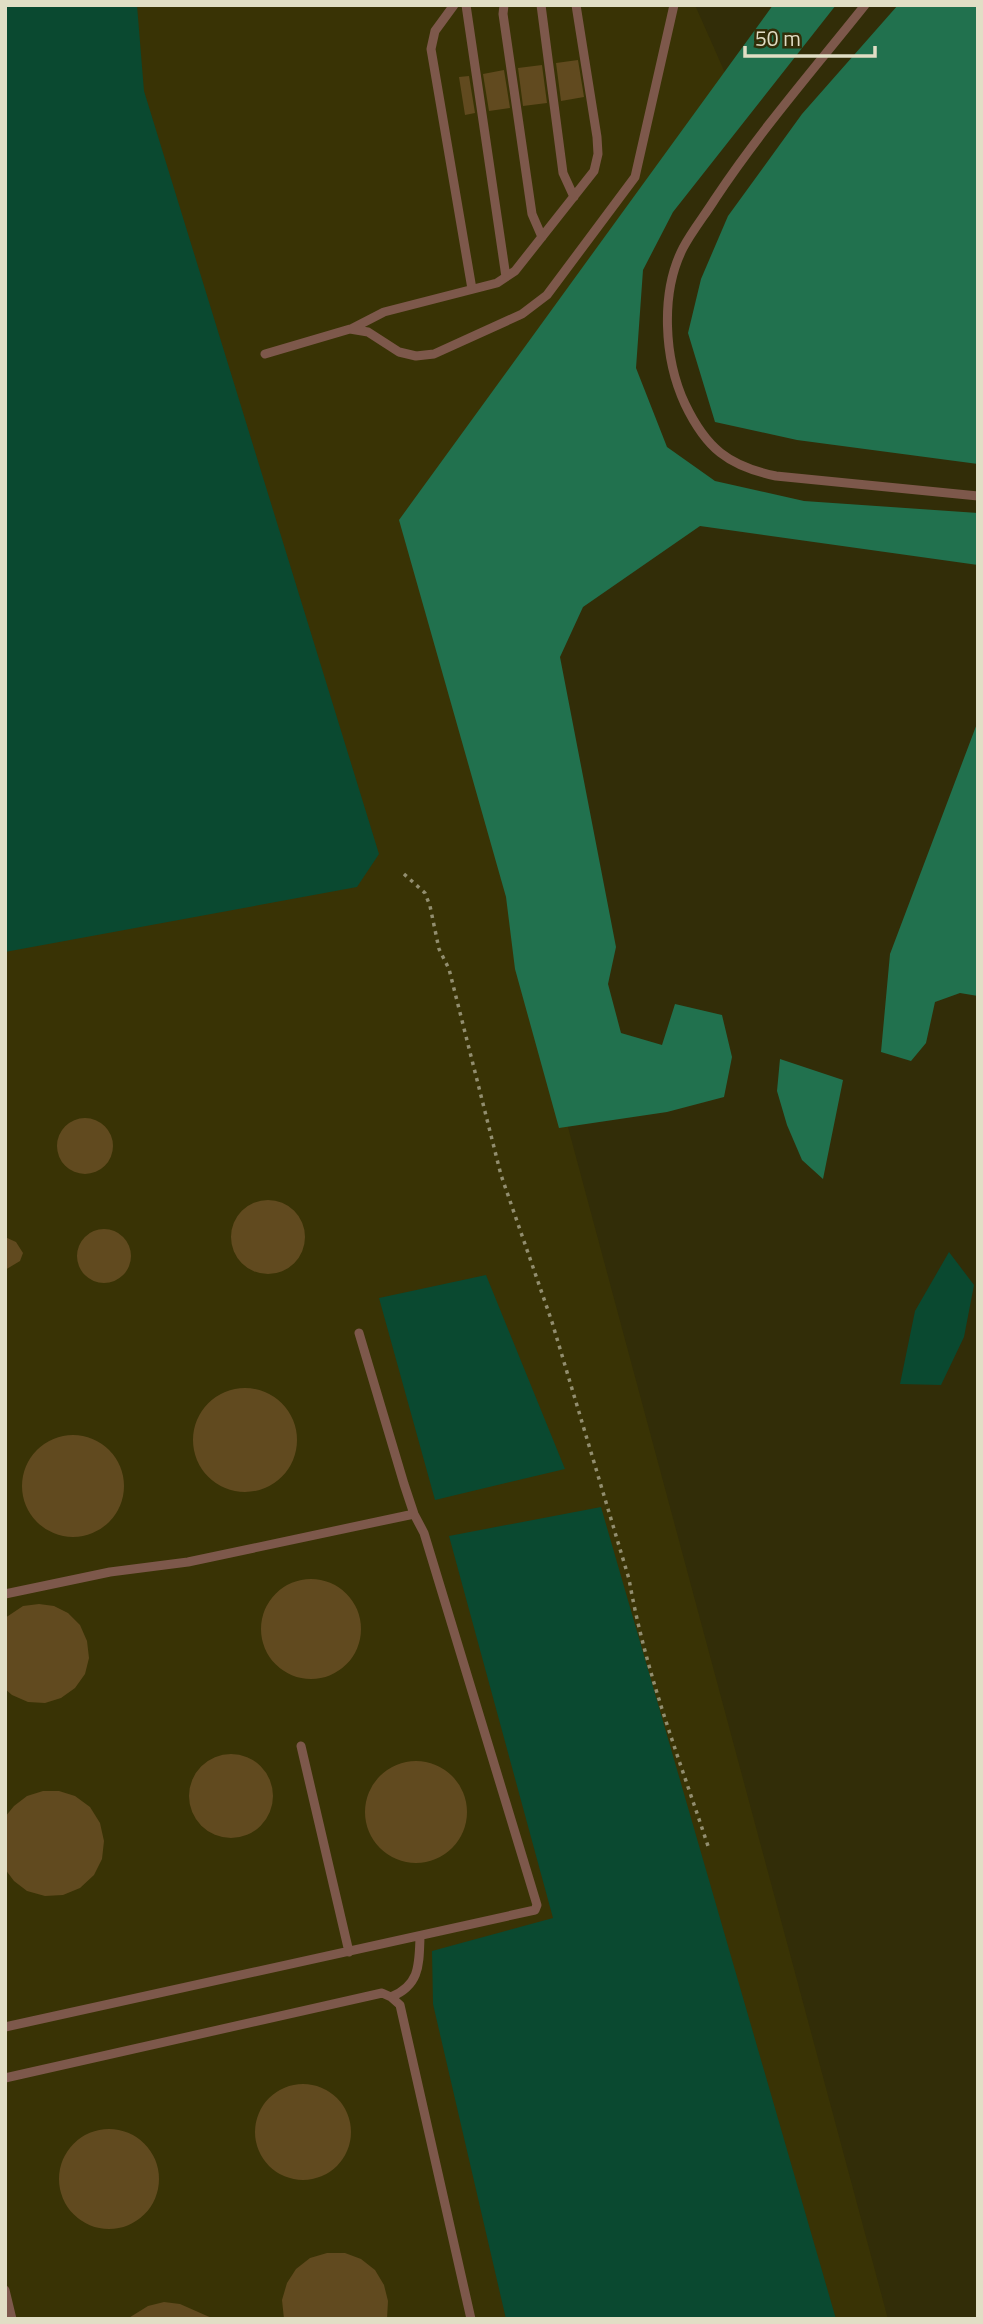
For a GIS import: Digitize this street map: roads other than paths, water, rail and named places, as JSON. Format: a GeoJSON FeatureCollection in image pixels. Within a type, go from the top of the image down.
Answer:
{"type":"FeatureCollection","features":[{"type":"Feature","properties":{"kind":"lane"},"geometry":{"type":"LineString","coordinates":[[454,5],[435,31],[431,49],[472,289]]}},
{"type":"Feature","properties":{"kind":"lane"},"geometry":{"type":"LineString","coordinates":[[466,5],[506,277]]}},
{"type":"Feature","properties":{"kind":"lane"},"geometry":{"type":"LineString","coordinates":[[504,5],[532,214],[542,237]]}},
{"type":"Feature","properties":{"kind":"lane"},"geometry":{"type":"LineString","coordinates":[[541,5],[563,173],[574,197]]}},
{"type":"Feature","properties":{"kind":"lane"},"geometry":{"type":"LineString","coordinates":[[265,355],[350,329],[384,312],[497,283],[515,271],[594,171],[598,154],[576,5]]}},
{"type":"Feature","properties":{"kind":"lane"},"geometry":{"type":"LineString","coordinates":[[350,329],[369,332],[399,352],[434,354],[522,314],[547,295],[635,177],[674,5]]}},
{"type":"Feature","properties":{"kind":"lane"},"geometry":{"type":"LineString","coordinates":[[865,5],[768,125],[683,249],[673,277],[668,308],[670,353],[679,391],[697,428],[715,450],[753,471],[776,476],[978,496]]}},
{"type":"Feature","properties":{"kind":"lane"},"geometry":{"type":"LineString","coordinates":[[5,2027],[535,1910],[537,1905],[424,1532],[414,1514],[359,1333]]}},
{"type":"Feature","properties":{"kind":"lane"},"geometry":{"type":"LineString","coordinates":[[5,1594],[110,1572],[188,1562],[414,1514]]}},
{"type":"Feature","properties":{"kind":"lane"},"geometry":{"type":"LineString","coordinates":[[301,1746],[349,1952]]}},
{"type":"Feature","properties":{"kind":"lane"},"geometry":{"type":"LineString","coordinates":[[391,1997],[412,1984],[419,1962],[420,1937]]}},
{"type":"Feature","properties":{"kind":"lane"},"geometry":{"type":"LineString","coordinates":[[5,2078],[382,1993],[391,1997],[400,2005],[471,2319]]}},
{"type":"Feature","properties":{"kind":"lane"},"geometry":{"type":"LineString","coordinates":[[5,2290],[12,2319]]}}]}
